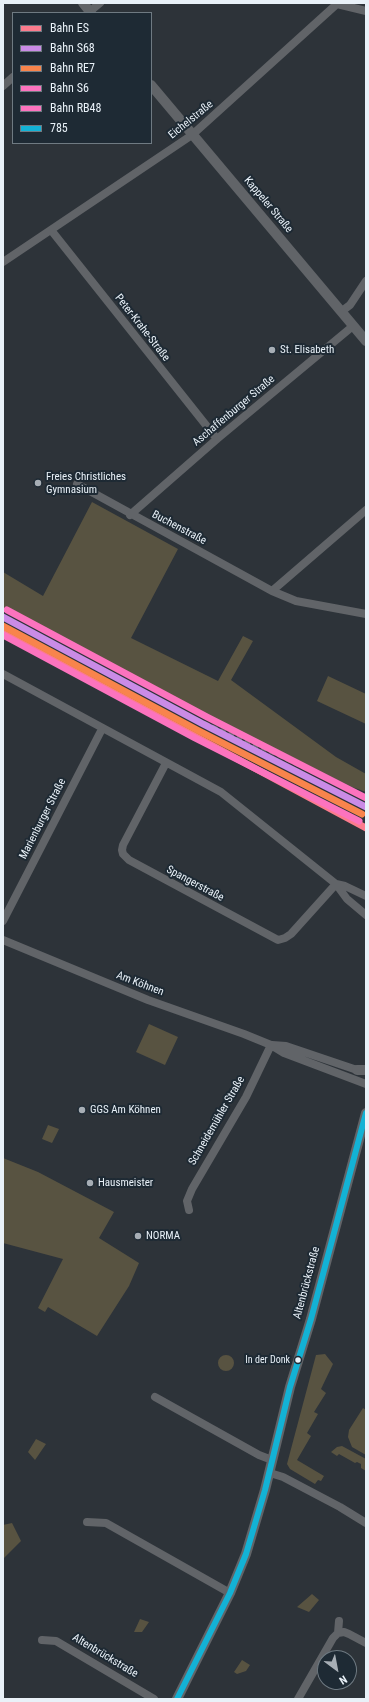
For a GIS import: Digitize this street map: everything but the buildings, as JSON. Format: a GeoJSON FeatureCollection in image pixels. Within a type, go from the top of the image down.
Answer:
{"type":"FeatureCollection","features":[{"type":"Feature","properties":{"kind":"street"},"geometry":{"type":"LineString","coordinates":[[83,3],[89,12]]}},
{"type":"Feature","properties":{"kind":"street"},"geometry":{"type":"LineString","coordinates":[[91,12],[100,3]]}},
{"type":"Feature","properties":{"kind":"street"},"geometry":{"type":"LineString","coordinates":[[338,4],[366,11]]}},
{"type":"Feature","properties":{"kind":"street","name":"Eichelstraße"},"geometry":{"type":"LineString","coordinates":[[3,262],[192,135],[338,4]]}},
{"type":"Feature","properties":{"kind":"street"},"geometry":{"type":"LineString","coordinates":[[3,86],[12,78]]}},
{"type":"Feature","properties":{"kind":"street","name":"Kappeler Straße"},"geometry":{"type":"LineString","coordinates":[[152,86],[366,341]]}},
{"type":"Feature","properties":{"kind":"street","name":"Peter-Krahe-Straße"},"geometry":{"type":"LineString","coordinates":[[51,230],[217,439]]}},
{"type":"Feature","properties":{"kind":"street"},"geometry":{"type":"LineString","coordinates":[[342,311],[350,305],[366,281]]}},
{"type":"Feature","properties":{"kind":"street","name":"Aschaffenburger Straße"},"geometry":{"type":"LineString","coordinates":[[130,515],[217,439],[353,326]]}},
{"type":"Feature","properties":{"kind":"street","name":"Buchenstraße"},"geometry":{"type":"LineString","coordinates":[[77,484],[130,515],[272,591],[296,601],[366,614]]}},
{"type":"Feature","properties":{"kind":"street"},"geometry":{"type":"LineString","coordinates":[[272,591],[366,510]]}},
{"type":"Feature","properties":{"kind":"street"},"geometry":{"type":"LineString","coordinates":[[3,674],[221,792],[336,884],[347,899],[366,915]]}},
{"type":"Feature","properties":{"kind":"street","name":"Marienburger Straße"},"geometry":{"type":"LineString","coordinates":[[3,921],[102,728]]}},
{"type":"Feature","properties":{"kind":"street","name":"Spangerstraße"},"geometry":{"type":"LineString","coordinates":[[166,763],[123,845],[123,854],[129,860],[278,940],[291,934],[336,884]]}},
{"type":"Feature","properties":{"kind":"street"},"geometry":{"type":"LineString","coordinates":[[336,884],[345,886],[366,896]]}},
{"type":"Feature","properties":{"kind":"street","name":"Am Köhnen"},"geometry":{"type":"LineString","coordinates":[[3,940],[148,1000],[271,1045],[284,1053],[366,1084]]}},
{"type":"Feature","properties":{"kind":"street","name":"Am Köhnen"},"geometry":{"type":"LineString","coordinates":[[271,1045],[286,1046],[362,1070]]}},
{"type":"Feature","properties":{"kind":"street","name":"Schneidemühler Straße"},"geometry":{"type":"LineString","coordinates":[[189,1210],[187,1201],[192,1189],[246,1097],[271,1045]]}},
{"type":"Feature","properties":{"kind":"street","name":"Altenbrückstraße"},"geometry":{"type":"LineString","coordinates":[[177,1699],[230,1593],[246,1554],[270,1473],[290,1387],[311,1319],[366,1113]]}},
{"type":"Feature","properties":{"kind":"street"},"geometry":{"type":"LineString","coordinates":[[155,1397],[260,1455],[272,1460]]}},
{"type":"Feature","properties":{"kind":"street"},"geometry":{"type":"LineString","coordinates":[[270,1473],[283,1477],[340,1507],[366,1523]]}},
{"type":"Feature","properties":{"kind":"street"},"geometry":{"type":"LineString","coordinates":[[87,1522],[106,1523],[230,1593]]}},
{"type":"Feature","properties":{"kind":"street"},"geometry":{"type":"LineString","coordinates":[[298,1699],[333,1638],[338,1633],[339,1621]]}},
{"type":"Feature","properties":{"kind":"street"},"geometry":{"type":"LineString","coordinates":[[338,1633],[350,1634],[366,1643]]}},
{"type":"Feature","properties":{"kind":"street","name":"Altenbrückstraße"},"geometry":{"type":"LineString","coordinates":[[42,1640],[56,1641],[154,1699]]}},
{"type":"Feature","properties":{"kind":"shaded area"},"geometry":{"type":"Polygon","coordinates":[[[92,502],[178,549],[131,638],[218,681],[243,636],[253,641],[231,680],[336,757],[366,774],[366,792],[352,787],[181,702],[3,607],[3,572],[43,596],[92,502]]]}},
{"type":"Feature","properties":{"kind":"shaded area"},"geometry":{"type":"Polygon","coordinates":[[[328,676],[366,694],[366,724],[317,701],[328,676]]]}},
{"type":"Feature","properties":{"kind":"shaded area"},"geometry":{"type":"Polygon","coordinates":[[[149,1024],[178,1037],[165,1065],[136,1052],[149,1024]]]}},
{"type":"Feature","properties":{"kind":"shaded area"},"geometry":{"type":"Polygon","coordinates":[[[48,1125],[59,1129],[52,1143],[42,1139],[48,1125]]]}},
{"type":"Feature","properties":{"kind":"shaded area"},"geometry":{"type":"Polygon","coordinates":[[[3,1158],[38,1172],[114,1212],[99,1238],[139,1263],[129,1286],[97,1336],[48,1307],[45,1312],[38,1308],[63,1259],[3,1243],[3,1158]]]}},
{"type":"Feature","properties":{"kind":"shaded area"},"geometry":{"type":"Polygon","coordinates":[[[325,1354],[333,1364],[321,1389],[326,1393],[314,1412],[318,1414],[307,1433],[311,1436],[297,1460],[324,1476],[321,1481],[318,1480],[315,1484],[290,1469],[287,1464],[316,1355],[325,1354]]]}},
{"type":"Feature","properties":{"kind":"shaded area"},"geometry":{"type":"Polygon","coordinates":[[[226,1355],[232,1357],[234,1363],[232,1369],[226,1371],[220,1369],[218,1363],[220,1357],[226,1355]]]}},
{"type":"Feature","properties":{"kind":"shaded area"},"geometry":{"type":"Polygon","coordinates":[[[363,1408],[366,1410],[366,1455],[352,1447],[348,1437],[349,1430],[363,1408]]]}},
{"type":"Feature","properties":{"kind":"shaded area"},"geometry":{"type":"Polygon","coordinates":[[[36,1439],[46,1444],[35,1460],[28,1452],[36,1439]]]}},
{"type":"Feature","properties":{"kind":"shaded area"},"geometry":{"type":"Polygon","coordinates":[[[342,1446],[366,1459],[366,1471],[361,1468],[361,1464],[357,1462],[355,1463],[339,1454],[337,1456],[331,1452],[337,1447],[342,1446]]]}},
{"type":"Feature","properties":{"kind":"shaded area"},"geometry":{"type":"Polygon","coordinates":[[[12,1523],[21,1541],[3,1559],[3,1525],[12,1523]]]}},
{"type":"Feature","properties":{"kind":"shaded area"},"geometry":{"type":"Polygon","coordinates":[[[312,1594],[319,1600],[309,1612],[297,1607],[312,1594]]]}},
{"type":"Feature","properties":{"kind":"shaded area"},"geometry":{"type":"Polygon","coordinates":[[[140,1619],[149,1622],[142,1632],[134,1632],[140,1619]]]}},
{"type":"Feature","properties":{"kind":"shaded area"},"geometry":{"type":"Polygon","coordinates":[[[242,1660],[250,1665],[246,1671],[237,1674],[234,1672],[242,1660]]]}},
{"type":"Feature","properties":{"kind":"railway"},"geometry":{"type":"LineString","coordinates":[[163,703],[274,754],[366,799]]}},
{"type":"Feature","properties":{"kind":"rail line","name":"S6"},"geometry":{"type":"LineString","coordinates":[[7,610],[207,717],[366,798]]}},
{"type":"Feature","properties":{"kind":"rail line","name":"S68"},"geometry":{"type":"LineString","coordinates":[[3,617],[203,724],[366,807]]}},
{"type":"Feature","properties":{"kind":"rail line","name":"RE7"},"geometry":{"type":"LineString","coordinates":[[3,626],[199,731],[362,814]]}},
{"type":"Feature","properties":{"kind":"rail line","name":"ES"},"geometry":{"type":"LineString","coordinates":[[3,633],[366,828]]}},
{"type":"Feature","properties":{"kind":"rail line","name":"RB48"},"geometry":{"type":"LineString","coordinates":[[3,635],[195,738],[359,821]]}},
{"type":"Feature","properties":{"kind":"transit line","name":"785"},"geometry":{"type":"LineString","coordinates":[[177,1699],[230,1593],[246,1554],[265,1490],[290,1387],[311,1319],[366,1113]]}},
{"type":"Feature","properties":{"kind":"place","name":"St. Elisabeth"},"geometry":{"type":"Point","coordinates":[272,350]}},
{"type":"Feature","properties":{"kind":"place","name":"Freies Christliches Gymnasium"},"geometry":{"type":"Point","coordinates":[38,483]}},
{"type":"Feature","properties":{"kind":"place","name":"GGS Am Köhnen"},"geometry":{"type":"Point","coordinates":[82,1110]}},
{"type":"Feature","properties":{"kind":"place","name":"Hausmeister"},"geometry":{"type":"Point","coordinates":[90,1183]}},
{"type":"Feature","properties":{"kind":"place","name":"NORMA"},"geometry":{"type":"Point","coordinates":[138,1236]}},
{"type":"Feature","properties":{"kind":"place","name":"In der Donk"},"geometry":{"type":"Point","coordinates":[298,1360]}}]}
